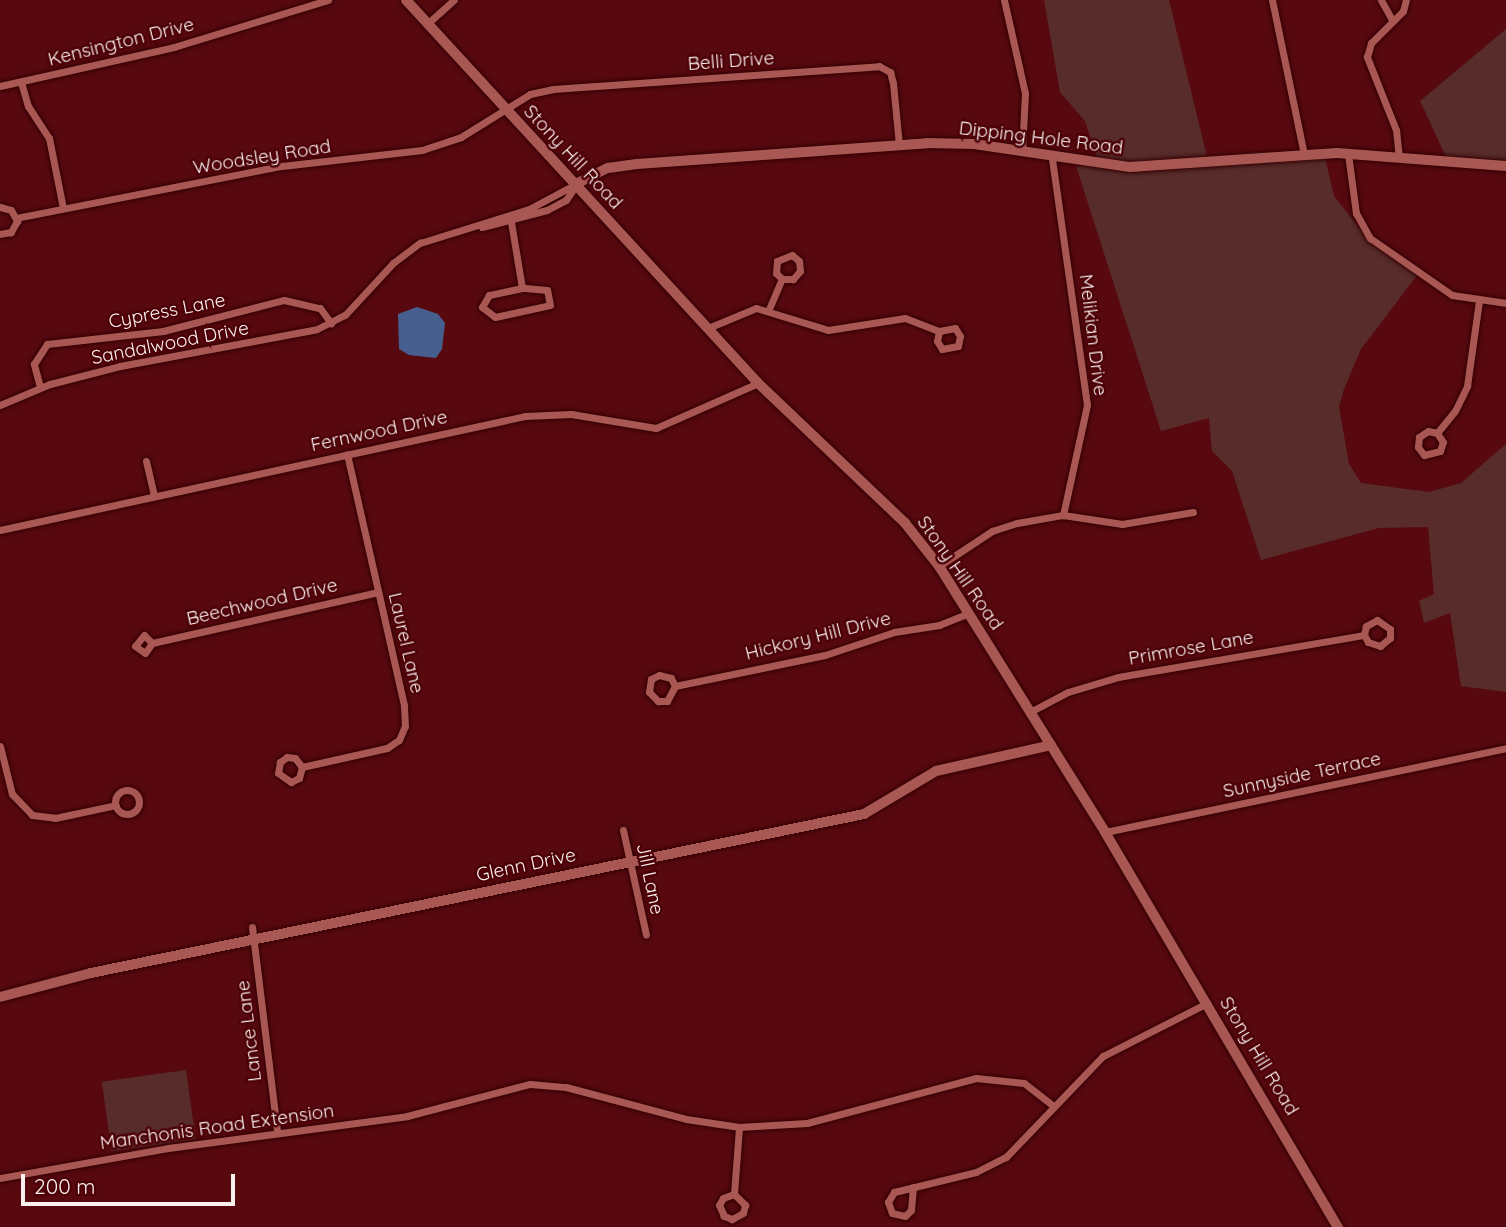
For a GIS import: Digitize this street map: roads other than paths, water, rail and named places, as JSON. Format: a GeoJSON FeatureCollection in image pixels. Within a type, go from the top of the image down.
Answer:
{"type":"FeatureCollection","features":[{"type":"Feature","properties":{"kind":"main road","name":"Stony Hill Road"},"geometry":{"type":"LineString","coordinates":[[405,0],[758,383],[905,523],[939,566],[1105,832],[1338,1227]]}},
{"type":"Feature","properties":{"kind":"main road","name":"Dipping Hole Road"},"geometry":{"type":"LineString","coordinates":[[576,184],[608,169],[637,164],[899,145],[974,144],[1052,159],[1155,167],[1304,154],[1506,166]]}},
{"type":"Feature","properties":{"kind":"main road","name":"Glenn Drive"},"geometry":{"type":"LineString","coordinates":[[0,997],[18,989],[253,939],[864,814],[936,771],[1051,745]]}},
{"type":"Feature","properties":{"kind":"street","name":"Kensington Drive"},"geometry":{"type":"LineString","coordinates":[[0,86],[174,47],[328,0]]}},
{"type":"Feature","properties":{"kind":"street"},"geometry":{"type":"LineString","coordinates":[[427,24],[454,0]]}},
{"type":"Feature","properties":{"kind":"street"},"geometry":{"type":"LineString","coordinates":[[1004,0],[1025,93],[1022,152]]}},
{"type":"Feature","properties":{"kind":"street"},"geometry":{"type":"LineString","coordinates":[[1272,0],[1304,154]]}},
{"type":"Feature","properties":{"kind":"street"},"geometry":{"type":"LineString","coordinates":[[1381,0],[1392,20]]}},
{"type":"Feature","properties":{"kind":"street"},"geometry":{"type":"LineString","coordinates":[[1399,158],[1396,130],[1367,57],[1371,43],[1404,9],[1406,0]]}},
{"type":"Feature","properties":{"kind":"street","name":"Belli Drive"},"geometry":{"type":"LineString","coordinates":[[504,109],[540,90],[878,66],[890,72],[894,83],[899,145]]}},
{"type":"Feature","properties":{"kind":"street"},"geometry":{"type":"LineString","coordinates":[[21,82],[28,106],[49,138],[64,208]]}},
{"type":"Feature","properties":{"kind":"street","name":"Woodsley Road"},"geometry":{"type":"LineString","coordinates":[[16,218],[282,166],[422,150],[461,137],[504,109]]}},
{"type":"Feature","properties":{"kind":"street"},"geometry":{"type":"LineString","coordinates":[[1348,155],[1356,213],[1370,238],[1441,289],[1479,301],[1506,303]]}},
{"type":"Feature","properties":{"kind":"street","name":"Melikian Drive"},"geometry":{"type":"LineString","coordinates":[[1052,159],[1087,405],[1063,515]]}},
{"type":"Feature","properties":{"kind":"street"},"geometry":{"type":"LineString","coordinates":[[468,228],[511,222],[562,203],[576,184]]}},
{"type":"Feature","properties":{"kind":"street"},"geometry":{"type":"LineString","coordinates":[[468,228],[554,198],[576,184]]}},
{"type":"Feature","properties":{"kind":"street"},"geometry":{"type":"LineString","coordinates":[[0,207],[11,210],[16,218],[13,229],[0,234]]}},
{"type":"Feature","properties":{"kind":"street"},"geometry":{"type":"LineString","coordinates":[[511,222],[522,288]]}},
{"type":"Feature","properties":{"kind":"street","name":"Sandalwood Drive"},"geometry":{"type":"LineString","coordinates":[[0,405],[40,387],[164,357],[303,334],[345,315],[401,255],[430,239],[468,228]]}},
{"type":"Feature","properties":{"kind":"street"},"geometry":{"type":"LineString","coordinates":[[769,309],[782,279]]}},
{"type":"Feature","properties":{"kind":"street"},"geometry":{"type":"LineString","coordinates":[[522,288],[547,290],[550,305],[495,317],[482,307],[489,295],[522,288]]}},
{"type":"Feature","properties":{"kind":"street","name":"Cypress Lane"},"geometry":{"type":"LineString","coordinates":[[40,387],[34,364],[47,344],[163,331],[284,300],[320,308],[331,323]]}},
{"type":"Feature","properties":{"kind":"street"},"geometry":{"type":"LineString","coordinates":[[1437,433],[1455,411],[1470,376],[1479,301]]}},
{"type":"Feature","properties":{"kind":"street"},"geometry":{"type":"LineString","coordinates":[[708,328],[742,312],[769,309],[828,330],[905,318],[939,331]]}},
{"type":"Feature","properties":{"kind":"street","name":"Fernwood Drive"},"geometry":{"type":"LineString","coordinates":[[0,530],[541,414],[571,414],[656,428],[758,383]]}},
{"type":"Feature","properties":{"kind":"street","name":"Laurel Lane"},"geometry":{"type":"LineString","coordinates":[[302,767],[387,748],[402,734],[404,705],[347,454]]}},
{"type":"Feature","properties":{"kind":"street"},"geometry":{"type":"LineString","coordinates":[[146,461],[155,496]]}},
{"type":"Feature","properties":{"kind":"street"},"geometry":{"type":"LineString","coordinates":[[939,566],[1004,526],[1063,515],[1122,524],[1193,512]]}},
{"type":"Feature","properties":{"kind":"street","name":"Beechwood Drive"},"geometry":{"type":"LineString","coordinates":[[152,643],[378,592]]}},
{"type":"Feature","properties":{"kind":"street","name":"Hickory Hill Drive"},"geometry":{"type":"LineString","coordinates":[[675,686],[837,652],[894,632],[939,625],[968,613]]}},
{"type":"Feature","properties":{"kind":"street","name":"Primrose Lane"},"geometry":{"type":"LineString","coordinates":[[1030,712],[1068,692],[1106,680],[1364,635]]}},
{"type":"Feature","properties":{"kind":"street"},"geometry":{"type":"LineString","coordinates":[[0,746],[12,794],[32,815],[55,818],[116,806]]}},
{"type":"Feature","properties":{"kind":"street","name":"Sunnyside Terrace"},"geometry":{"type":"LineString","coordinates":[[1105,832],[1506,748]]}},
{"type":"Feature","properties":{"kind":"street","name":"Jill Lane"},"geometry":{"type":"LineString","coordinates":[[623,830],[646,935]]}},
{"type":"Feature","properties":{"kind":"street","name":"Lance Lane"},"geometry":{"type":"LineString","coordinates":[[252,927],[277,1132]]}},
{"type":"Feature","properties":{"kind":"street"},"geometry":{"type":"LineString","coordinates":[[913,1187],[911,1210],[900,1216],[892,1213],[888,1202],[891,1195],[913,1187],[997,1163],[1023,1144],[1053,1106],[1109,1052],[1207,1003]]}},
{"type":"Feature","properties":{"kind":"street","name":"Manchonis Road Extension"},"geometry":{"type":"LineString","coordinates":[[0,1178],[277,1132],[426,1112],[514,1086],[541,1084],[739,1127],[829,1119],[976,1078],[1024,1083],[1053,1106]]}},
{"type":"Feature","properties":{"kind":"street"},"geometry":{"type":"LineString","coordinates":[[734,1194],[739,1127]]}},
{"type":"Feature","properties":{"kind":"water"},"geometry":{"type":"Polygon","coordinates":[[[417,307],[438,314],[445,323],[442,349],[436,358],[409,355],[399,349],[398,314],[417,307]]]}}]}
